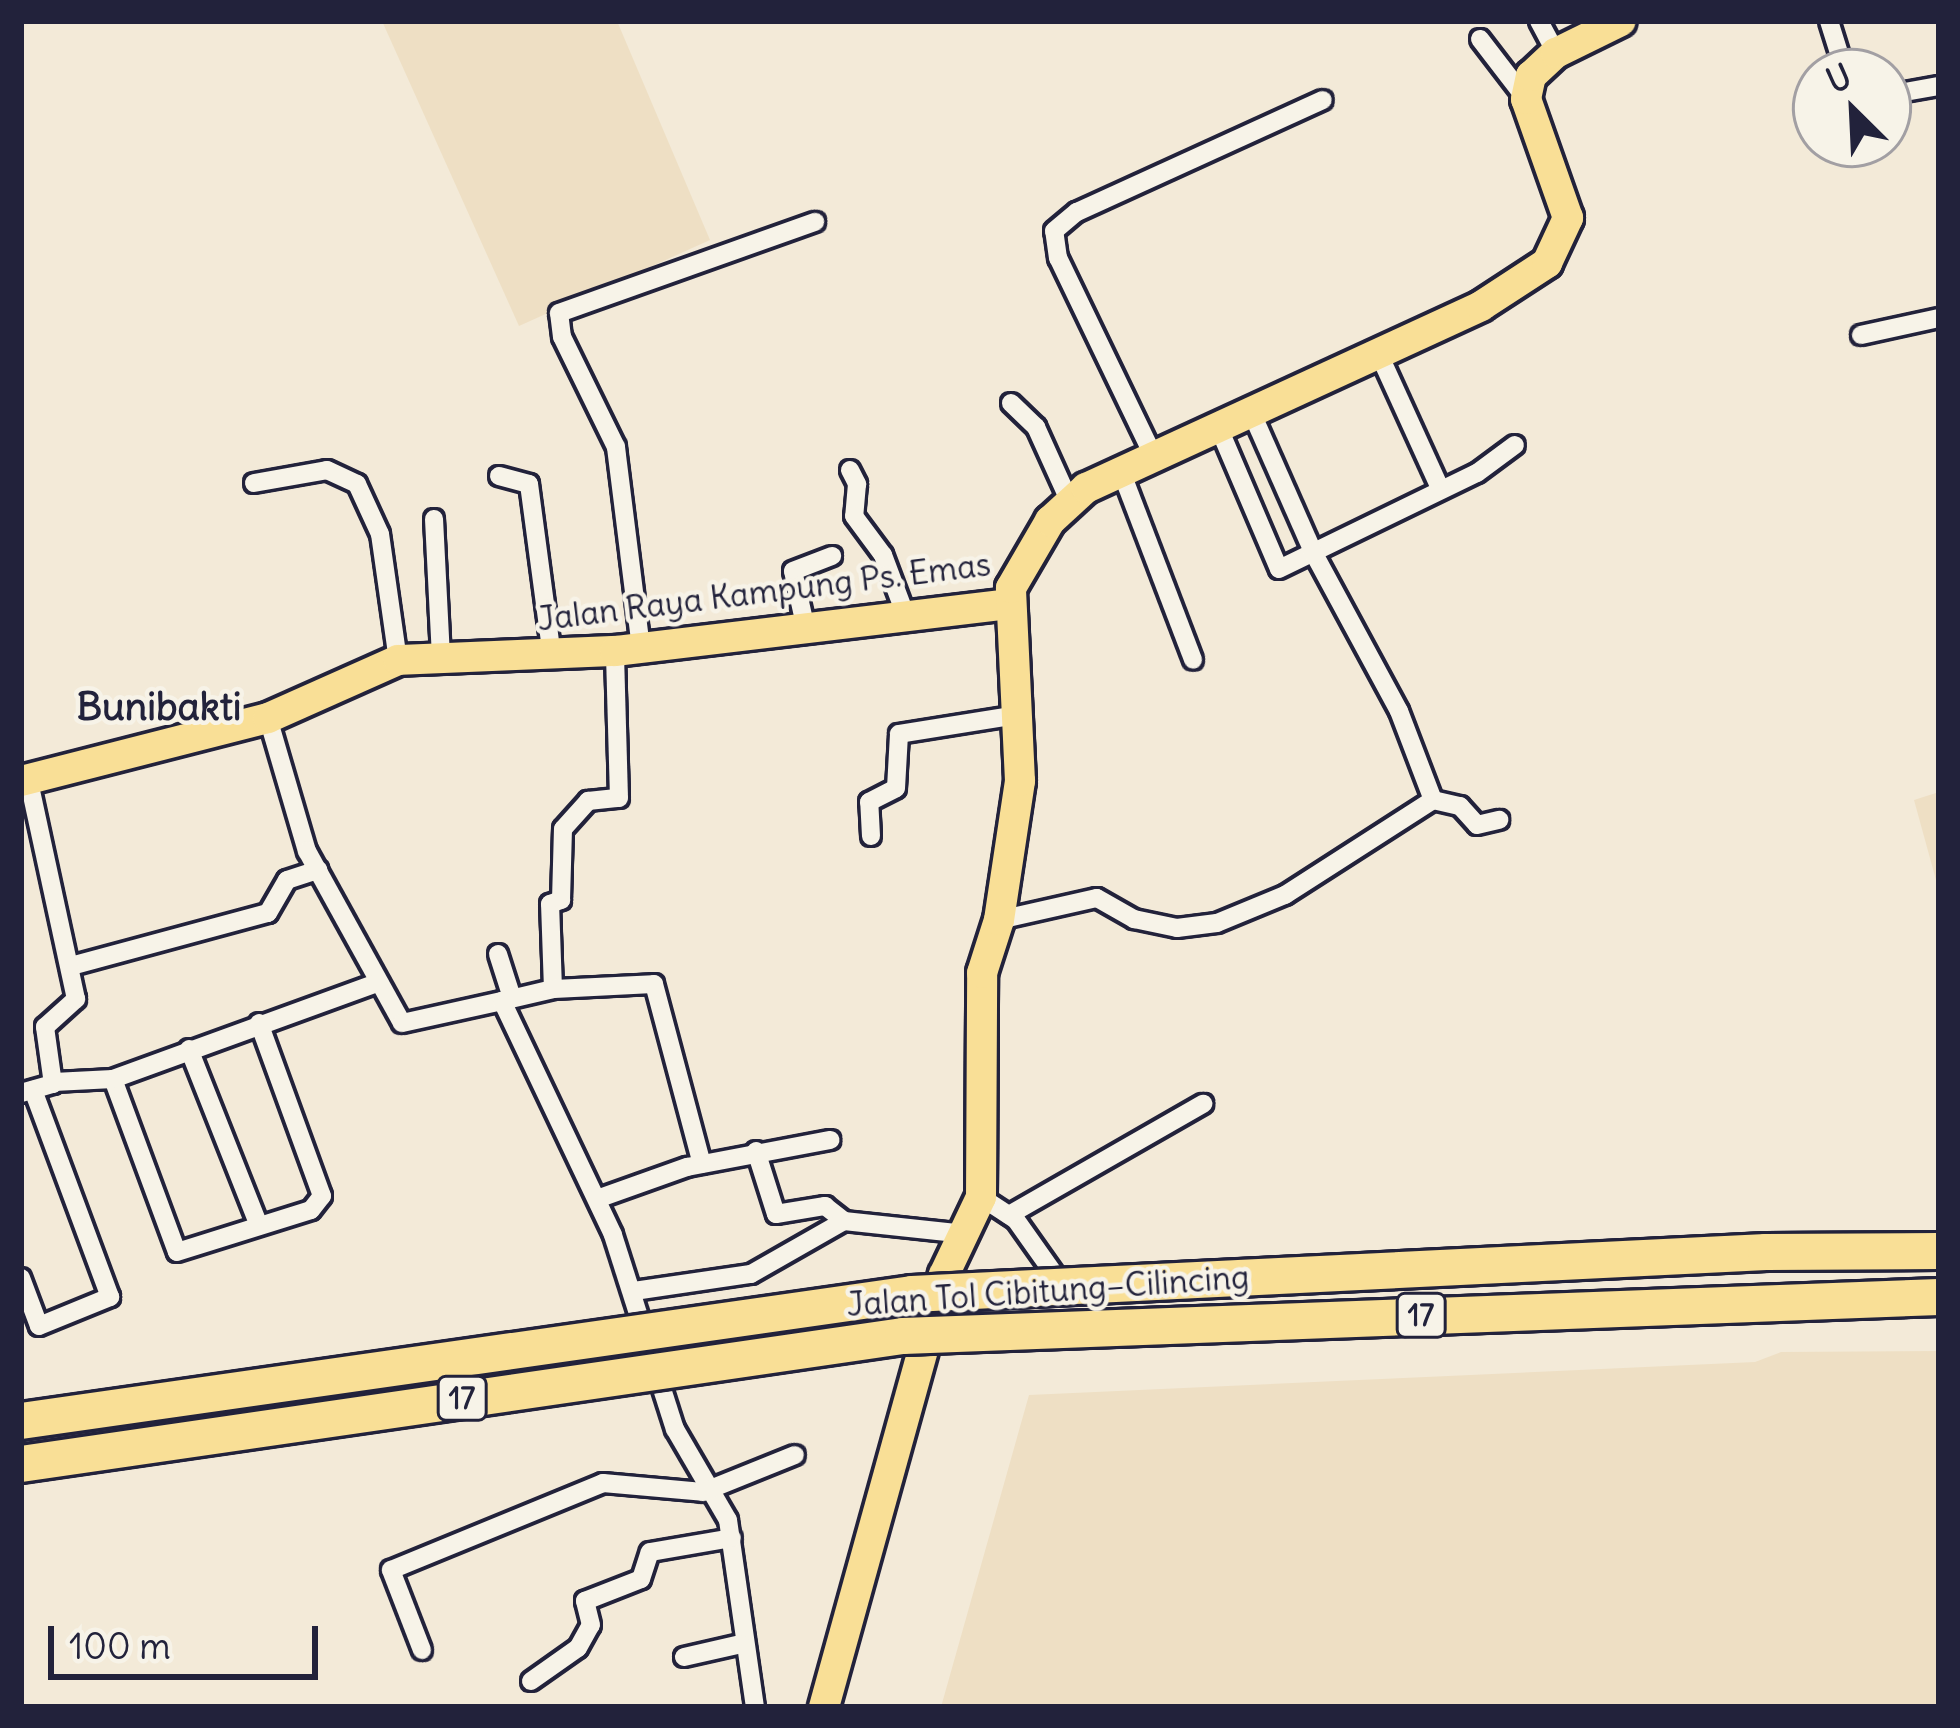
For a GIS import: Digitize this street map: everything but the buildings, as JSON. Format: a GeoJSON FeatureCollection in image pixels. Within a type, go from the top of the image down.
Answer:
{"type":"FeatureCollection","features":[{"type":"Feature","properties":{"kind":"highway","name":"Jalan Tol Cibitung–Cilincing"},"geometry":{"type":"LineString","coordinates":[[21,1421],[912,1294],[1766,1252],[1939,1252]]}},
{"type":"Feature","properties":{"kind":"highway","name":"Jalan Tol Cibitung–Cilincing"},"geometry":{"type":"LineString","coordinates":[[21,1464],[903,1336],[1939,1297]]}},
{"type":"Feature","properties":{"kind":"main road"},"geometry":{"type":"LineString","coordinates":[[1526,100],[1531,76],[1556,53],[1604,24]]}},
{"type":"Feature","properties":{"kind":"main road","name":"Jalan Raya Kampung Ps. Emas"},"geometry":{"type":"LineString","coordinates":[[25,781],[268,718],[398,660],[628,650],[806,629],[904,611],[1008,604],[1026,559],[1069,500],[1120,471],[1516,288],[1560,244],[1565,206],[1526,100]]}},
{"type":"Feature","properties":{"kind":"main road"},"geometry":{"type":"LineString","coordinates":[[824,1707],[944,1275],[980,1197],[976,1039],[982,974],[999,920],[1019,781],[1008,604]]}},
{"type":"Feature","properties":{"kind":"street"},"geometry":{"type":"LineString","coordinates":[[1539,21],[1556,53]]}},
{"type":"Feature","properties":{"kind":"street"},"geometry":{"type":"LineString","coordinates":[[1480,40],[1526,100]]}},
{"type":"Feature","properties":{"kind":"street"},"geometry":{"type":"LineString","coordinates":[[1154,455],[1058,258],[1054,231],[1077,212],[1323,100]]}},
{"type":"Feature","properties":{"kind":"street"},"geometry":{"type":"LineString","coordinates":[[553,989],[550,904],[561,900],[563,829],[588,801],[619,798],[628,650],[616,447],[562,337],[559,313],[815,222]]}},
{"type":"Feature","properties":{"kind":"street"},"geometry":{"type":"LineString","coordinates":[[1861,334],[1939,318]]}},
{"type":"Feature","properties":{"kind":"street"},"geometry":{"type":"LineString","coordinates":[[1378,352],[1439,486]]}},
{"type":"Feature","properties":{"kind":"street"},"geometry":{"type":"LineString","coordinates":[[1011,403],[1036,428],[1069,500]]}},
{"type":"Feature","properties":{"kind":"street"},"geometry":{"type":"LineString","coordinates":[[1251,411],[1314,554],[1399,711],[1433,800]]}},
{"type":"Feature","properties":{"kind":"street"},"geometry":{"type":"LineString","coordinates":[[1218,426],[1276,566],[1314,554],[1439,486],[1477,473],[1516,445]]}},
{"type":"Feature","properties":{"kind":"street"},"geometry":{"type":"LineString","coordinates":[[254,483],[327,470],[357,484],[380,534],[398,660]]}},
{"type":"Feature","properties":{"kind":"street"},"geometry":{"type":"LineString","coordinates":[[850,470],[857,484],[854,516],[883,555],[904,611]]}},
{"type":"Feature","properties":{"kind":"street"},"geometry":{"type":"LineString","coordinates":[[1120,471],[1193,660]]}},
{"type":"Feature","properties":{"kind":"street"},"geometry":{"type":"LineString","coordinates":[[499,476],[529,484],[552,656]]}},
{"type":"Feature","properties":{"kind":"street"},"geometry":{"type":"LineString","coordinates":[[434,519],[441,657]]}},
{"type":"Feature","properties":{"kind":"street"},"geometry":{"type":"LineString","coordinates":[[806,629],[793,571],[832,556]]}},
{"type":"Feature","properties":{"kind":"street"},"geometry":{"type":"LineString","coordinates":[[871,836],[868,802],[896,788],[899,734],[1018,715]]}},
{"type":"Feature","properties":{"kind":"street"},"geometry":{"type":"LineString","coordinates":[[268,718],[292,814],[403,1023],[413,1025],[553,989],[654,983],[702,1164]]}},
{"type":"Feature","properties":{"kind":"street"},"geometry":{"type":"LineString","coordinates":[[25,781],[71,966],[74,1005],[44,1027],[54,1082]]}},
{"type":"Feature","properties":{"kind":"street"},"geometry":{"type":"LineString","coordinates":[[999,920],[1096,898],[1134,919],[1177,928],[1217,923],[1285,895],[1433,800],[1460,806],[1477,825],[1499,820]]}},
{"type":"Feature","properties":{"kind":"street"},"geometry":{"type":"LineString","coordinates":[[71,966],[268,914],[287,880],[318,870]]}},
{"type":"Feature","properties":{"kind":"street"},"geometry":{"type":"LineString","coordinates":[[498,954],[507,999],[634,1291],[675,1429],[714,1491],[732,1538],[742,1644],[755,1707]]}},
{"type":"Feature","properties":{"kind":"street"},"geometry":{"type":"LineString","coordinates":[[21,1279],[40,1326],[110,1297],[27,1092],[54,1082],[113,1079],[379,982]]}},
{"type":"Feature","properties":{"kind":"street"},"geometry":{"type":"LineString","coordinates":[[113,1079],[177,1252],[311,1210],[322,1196],[259,1024]]}},
{"type":"Feature","properties":{"kind":"street"},"geometry":{"type":"LineString","coordinates":[[189,1049],[259,1226]]}},
{"type":"Feature","properties":{"kind":"street"},"geometry":{"type":"LineString","coordinates":[[1009,1215],[1203,1104]]}},
{"type":"Feature","properties":{"kind":"street"},"geometry":{"type":"LineString","coordinates":[[596,1199],[702,1164],[830,1139]]}},
{"type":"Feature","properties":{"kind":"street"},"geometry":{"type":"LineString","coordinates":[[756,1151],[776,1214],[825,1206],[844,1221],[965,1234]]}},
{"type":"Feature","properties":{"kind":"street"},"geometry":{"type":"LineString","coordinates":[[980,1197],[1009,1215],[1041,1246],[1055,1275]]}},
{"type":"Feature","properties":{"kind":"street"},"geometry":{"type":"LineString","coordinates":[[634,1291],[752,1274],[844,1221]]}},
{"type":"Feature","properties":{"kind":"street"},"geometry":{"type":"LineString","coordinates":[[422,1650],[392,1570],[614,1480],[714,1491],[795,1456]]}},
{"type":"Feature","properties":{"kind":"street"},"geometry":{"type":"LineString","coordinates":[[531,1681],[578,1648],[592,1625],[586,1601],[641,1580],[650,1552],[732,1538]]}},
{"type":"Feature","properties":{"kind":"street"},"geometry":{"type":"LineString","coordinates":[[684,1657],[742,1644]]}},
{"type":"Feature","properties":{"kind":"shaded area"},"geometry":{"type":"Polygon","coordinates":[[[382,21],[617,21],[710,240],[519,326],[382,21]]]}},
{"type":"Feature","properties":{"kind":"shaded area"},"geometry":{"type":"Polygon","coordinates":[[[1939,792],[1939,891],[1914,800],[1939,792]]]}},
{"type":"Feature","properties":{"kind":"shaded area"},"geometry":{"type":"Polygon","coordinates":[[[1939,1351],[1939,1707],[941,1707],[1029,1395],[1755,1362],[1781,1352],[1939,1351]]]}},
{"type":"Feature","properties":{"kind":"district","name":"Bunibakti"},"geometry":{"type":"Point","coordinates":[159,707]}}]}
